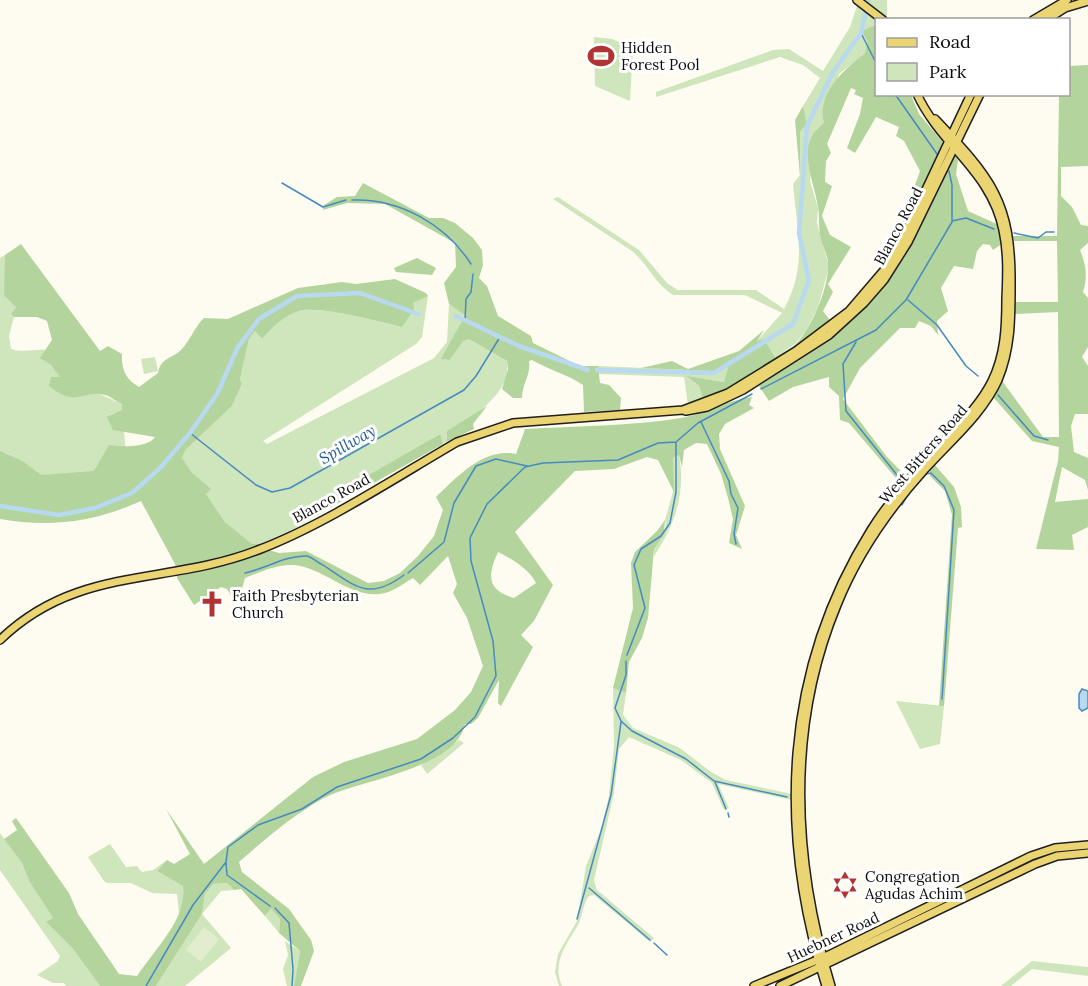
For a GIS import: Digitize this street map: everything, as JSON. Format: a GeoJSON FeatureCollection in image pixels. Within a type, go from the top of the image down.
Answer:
{"type":"FeatureCollection","features":[{"type":"Feature","properties":{"kind":"main road"},"geometry":{"type":"LineString","coordinates":[[857,0],[881,18]]}},
{"type":"Feature","properties":{"kind":"main road"},"geometry":{"type":"LineString","coordinates":[[1036,18],[1067,0]]}},
{"type":"Feature","properties":{"kind":"main road"},"geometry":{"type":"LineString","coordinates":[[1049,18],[1065,9],[1088,1]]}},
{"type":"Feature","properties":{"kind":"main road","name":"Blanco Road"},"geometry":{"type":"LineString","coordinates":[[0,639],[38,610],[81,590],[114,581],[214,564],[272,544],[457,442],[488,430],[536,420],[683,410],[720,397],[747,382],[839,322],[885,269],[947,160],[957,126],[970,96]]}},
{"type":"Feature","properties":{"kind":"main road","name":"Blanco Road"},"geometry":{"type":"LineString","coordinates":[[920,209],[953,141],[979,96]]}},
{"type":"Feature","properties":{"kind":"main road","name":"West Bitters Road"},"geometry":{"type":"LineString","coordinates":[[826,986],[808,908],[795,829],[795,776],[801,706],[809,671],[832,603],[871,529],[917,473],[987,395],[997,370],[1005,337],[1010,234],[999,199],[982,169],[924,111],[919,98]]}},
{"type":"Feature","properties":{"kind":"main road","name":"West Bitters Road"},"geometry":{"type":"LineString","coordinates":[[919,98],[944,128],[961,154],[978,172],[994,201],[1003,228],[1009,272]]}},
{"type":"Feature","properties":{"kind":"main road"},"geometry":{"type":"LineString","coordinates":[[944,128],[950,129],[957,126]]}},
{"type":"Feature","properties":{"kind":"main road"},"geometry":{"type":"LineString","coordinates":[[947,160],[961,154]]}},
{"type":"Feature","properties":{"kind":"main road","name":"Huebner Road"},"geometry":{"type":"LineString","coordinates":[[780,986],[821,963],[980,886],[1047,850],[1088,845]]}},
{"type":"Feature","properties":{"kind":"main road","name":"Huebner Road"},"geometry":{"type":"LineString","coordinates":[[980,886],[1057,856],[1088,853]]}},
{"type":"Feature","properties":{"kind":"main road","name":"West Bitters Road"},"geometry":{"type":"LineString","coordinates":[[821,963],[831,986]]}},
{"type":"Feature","properties":{"kind":"main road","name":"Huebner Road"},"geometry":{"type":"LineString","coordinates":[[754,986],[821,963]]}},
{"type":"Feature","properties":{"kind":"green space"},"geometry":{"type":"Polygon","coordinates":[[[859,0],[887,0],[887,18],[875,18],[865,53],[839,74],[824,123],[816,129],[810,181],[818,208],[817,223],[829,267],[818,307],[806,331],[795,344],[775,357],[764,339],[756,342],[782,313],[745,295],[673,295],[661,285],[632,251],[553,199],[558,197],[639,250],[667,283],[678,290],[756,290],[784,309],[796,278],[798,263],[799,248],[793,184],[800,175],[800,132],[807,123],[803,106],[820,78],[803,65],[780,57],[656,97],[656,92],[773,50],[789,49],[823,71],[850,27],[859,0]]]}},
{"type":"Feature","properties":{"kind":"green space"},"geometry":{"type":"Polygon","coordinates":[[[875,25],[875,96],[911,96],[919,114],[958,160],[956,174],[968,211],[999,225],[1003,243],[993,250],[990,245],[983,244],[977,251],[973,269],[954,266],[941,288],[948,311],[937,321],[938,335],[931,326],[919,321],[915,328],[900,328],[860,368],[843,399],[887,457],[907,477],[901,484],[849,423],[840,420],[839,396],[829,387],[829,377],[793,387],[769,401],[759,386],[783,368],[703,399],[699,386],[686,376],[724,382],[728,368],[713,371],[641,368],[672,361],[688,369],[739,351],[764,330],[757,341],[764,339],[775,357],[795,345],[801,338],[813,319],[828,274],[827,258],[820,235],[818,207],[808,162],[810,141],[815,131],[824,123],[824,102],[828,92],[841,74],[865,53],[868,42],[862,31],[875,25]],[[851,88],[827,144],[831,153],[826,161],[825,182],[832,186],[822,216],[830,235],[851,247],[828,284],[833,292],[823,311],[838,331],[861,311],[880,289],[913,238],[902,221],[920,171],[904,141],[896,136],[899,127],[876,117],[855,153],[847,148],[860,114],[863,98],[854,94],[856,90],[851,88]]]}},
{"type":"Feature","properties":{"kind":"green space"},"geometry":{"type":"Polygon","coordinates":[[[594,37],[612,39],[633,48],[630,101],[595,86],[594,37]]]}},
{"type":"Feature","properties":{"kind":"green space"},"geometry":{"type":"Polygon","coordinates":[[[1088,65],[1088,166],[1061,167],[1061,196],[1072,207],[1081,225],[1088,226],[1088,243],[1080,250],[1086,271],[1083,292],[1088,298],[1088,347],[1082,357],[1088,366],[1088,414],[1075,414],[1071,426],[1074,452],[1088,458],[1088,490],[1085,480],[1062,467],[1055,502],[1088,499],[1088,527],[1072,535],[1074,550],[1036,549],[1058,461],[1059,447],[1032,441],[992,396],[1000,378],[1043,437],[1059,437],[1058,312],[1014,314],[1015,302],[1058,302],[1057,241],[1014,241],[1012,236],[1057,236],[1059,96],[1070,96],[1070,66],[1088,65]]]}},
{"type":"Feature","properties":{"kind":"green space"},"geometry":{"type":"Polygon","coordinates":[[[803,106],[807,123],[800,132],[800,176],[795,120],[803,106]]]}},
{"type":"Feature","properties":{"kind":"green space"},"geometry":{"type":"Polygon","coordinates":[[[363,183],[429,218],[443,218],[455,223],[473,238],[482,250],[483,265],[479,278],[487,286],[498,316],[531,336],[533,343],[580,366],[598,366],[600,383],[609,385],[621,398],[620,410],[584,412],[583,385],[532,360],[529,361],[529,371],[522,398],[513,398],[502,389],[508,369],[507,361],[469,339],[463,341],[450,360],[441,359],[465,315],[449,304],[444,283],[456,267],[455,243],[385,204],[347,203],[323,210],[324,205],[337,197],[355,196],[363,183]]]}},
{"type":"Feature","properties":{"kind":"green space"},"geometry":{"type":"Polygon","coordinates":[[[21,244],[100,351],[108,346],[122,354],[125,374],[139,387],[158,373],[164,361],[181,350],[204,318],[228,319],[298,288],[342,282],[356,284],[395,279],[426,293],[428,296],[413,303],[414,309],[402,327],[350,315],[308,310],[299,311],[283,319],[262,339],[255,331],[249,339],[240,379],[242,384],[232,406],[185,450],[182,458],[192,473],[211,489],[206,494],[225,522],[252,544],[260,544],[255,546],[279,553],[306,551],[368,583],[384,581],[400,573],[434,536],[443,510],[436,497],[462,473],[482,459],[504,453],[516,454],[525,429],[662,421],[681,418],[752,397],[749,405],[754,408],[725,424],[719,434],[720,449],[745,506],[736,535],[742,549],[729,543],[733,519],[721,474],[707,444],[696,443],[684,450],[682,467],[679,455],[673,458],[674,492],[658,460],[647,457],[614,469],[575,471],[515,532],[553,585],[534,621],[521,635],[533,647],[501,706],[498,703],[499,680],[478,718],[471,724],[465,724],[458,739],[444,752],[404,771],[324,798],[290,820],[239,862],[242,872],[289,909],[311,940],[314,951],[301,986],[294,986],[300,951],[279,933],[280,919],[271,909],[265,916],[241,889],[234,890],[227,883],[213,884],[205,894],[202,914],[156,986],[100,986],[73,949],[46,922],[53,918],[29,881],[22,863],[4,839],[17,830],[12,821],[16,818],[69,893],[78,914],[119,974],[137,976],[175,922],[183,898],[183,886],[157,871],[167,860],[174,864],[190,854],[166,809],[204,864],[313,777],[344,762],[417,739],[455,710],[471,692],[483,666],[467,618],[453,593],[457,584],[448,556],[420,585],[413,578],[385,593],[361,592],[306,567],[288,565],[245,578],[241,592],[231,595],[227,589],[221,587],[194,605],[177,578],[175,564],[141,501],[107,514],[72,521],[37,523],[0,519],[0,451],[24,462],[41,475],[94,471],[109,445],[141,445],[152,441],[155,437],[113,430],[107,417],[122,410],[122,404],[105,395],[90,394],[73,397],[59,393],[49,386],[51,377],[60,377],[51,365],[40,358],[52,340],[47,321],[37,317],[14,317],[11,314],[16,307],[4,295],[5,255],[21,244]],[[498,552],[491,575],[494,586],[499,591],[514,598],[536,583],[525,569],[498,552]]]}},
{"type":"Feature","properties":{"kind":"green space"},"geometry":{"type":"Polygon","coordinates":[[[5,255],[11,300],[16,307],[11,314],[14,317],[9,336],[11,349],[46,350],[41,358],[51,365],[61,377],[122,404],[127,469],[101,477],[0,478],[0,258],[5,255]]]}},
{"type":"Feature","properties":{"kind":"green space"},"geometry":{"type":"Polygon","coordinates":[[[417,258],[436,268],[432,275],[396,272],[394,268],[417,258]]]}},
{"type":"Feature","properties":{"kind":"green space"},"geometry":{"type":"Polygon","coordinates":[[[428,296],[422,337],[416,344],[263,441],[267,444],[434,358],[447,342],[449,304],[465,314],[442,359],[450,360],[463,340],[469,339],[507,361],[507,373],[503,385],[477,413],[446,435],[446,442],[443,444],[439,434],[327,510],[279,536],[254,546],[225,522],[182,459],[184,450],[232,406],[242,384],[240,379],[249,339],[255,331],[262,339],[283,319],[299,311],[308,310],[349,315],[402,327],[413,303],[428,296]]]}},
{"type":"Feature","properties":{"kind":"green space"},"geometry":{"type":"Polygon","coordinates":[[[155,357],[158,371],[144,374],[141,359],[155,357]]]}},
{"type":"Feature","properties":{"kind":"green space"},"geometry":{"type":"Polygon","coordinates":[[[598,366],[713,371],[728,368],[725,382],[687,377],[699,386],[703,399],[688,405],[684,377],[598,374],[598,366]]]}},
{"type":"Feature","properties":{"kind":"green space"},"geometry":{"type":"Polygon","coordinates":[[[487,406],[473,424],[474,429],[446,442],[447,431],[487,406]]]}},
{"type":"Feature","properties":{"kind":"green space"},"geometry":{"type":"Polygon","coordinates":[[[440,434],[443,444],[326,510],[331,497],[440,434]]]}},
{"type":"Feature","properties":{"kind":"green space"},"geometry":{"type":"Polygon","coordinates":[[[679,455],[681,482],[677,508],[668,532],[654,556],[654,549],[666,527],[665,520],[673,492],[673,458],[679,455]]]}},
{"type":"Feature","properties":{"kind":"green space"},"geometry":{"type":"Polygon","coordinates":[[[934,464],[954,487],[961,507],[962,527],[958,528],[944,706],[939,706],[952,515],[945,491],[930,476],[930,468],[934,464]]]}},
{"type":"Feature","properties":{"kind":"green space"},"geometry":{"type":"Polygon","coordinates":[[[665,520],[664,534],[654,549],[648,618],[642,638],[629,662],[626,693],[613,688],[633,608],[631,563],[635,552],[665,520]]]}},
{"type":"Feature","properties":{"kind":"green space"},"geometry":{"type":"Polygon","coordinates":[[[613,688],[626,693],[623,715],[633,728],[680,748],[711,772],[726,780],[792,794],[792,800],[718,784],[729,808],[724,810],[712,783],[681,760],[629,737],[619,749],[614,793],[594,880],[597,890],[654,938],[650,942],[594,895],[589,896],[579,923],[562,953],[558,968],[562,986],[559,986],[555,972],[558,954],[577,921],[586,866],[602,827],[609,795],[614,746],[613,688]]]}},
{"type":"Feature","properties":{"kind":"green space"},"geometry":{"type":"Polygon","coordinates":[[[896,701],[944,706],[940,744],[920,749],[896,701]]]}},
{"type":"Feature","properties":{"kind":"green space"},"geometry":{"type":"Polygon","coordinates":[[[459,740],[464,743],[427,774],[421,765],[459,740]]]}},
{"type":"Feature","properties":{"kind":"green space"},"geometry":{"type":"Polygon","coordinates":[[[0,833],[22,863],[29,881],[53,918],[47,923],[73,949],[100,986],[66,986],[64,983],[53,983],[37,975],[58,961],[60,956],[0,870],[0,833]]]}},
{"type":"Feature","properties":{"kind":"green space"},"geometry":{"type":"Polygon","coordinates":[[[110,844],[126,867],[137,866],[142,872],[153,870],[167,860],[157,871],[184,886],[186,899],[179,914],[177,894],[152,893],[131,883],[104,881],[88,857],[110,844]]]}},
{"type":"Feature","properties":{"kind":"green space"},"geometry":{"type":"Polygon","coordinates":[[[227,883],[234,890],[221,891],[202,914],[205,894],[213,884],[227,883]]]}},
{"type":"Feature","properties":{"kind":"green space"},"geometry":{"type":"Polygon","coordinates":[[[271,909],[280,919],[279,933],[265,916],[271,909]]]}},
{"type":"Feature","properties":{"kind":"green space"},"geometry":{"type":"Polygon","coordinates":[[[202,914],[231,948],[185,986],[156,986],[202,914]]]}},
{"type":"Feature","properties":{"kind":"green space"},"geometry":{"type":"Polygon","coordinates":[[[204,927],[219,939],[201,962],[186,950],[204,927]]]}},
{"type":"Feature","properties":{"kind":"green space"},"geometry":{"type":"Polygon","coordinates":[[[285,941],[300,951],[294,986],[287,986],[283,969],[288,955],[285,941]]]}},
{"type":"Feature","properties":{"kind":"green space"},"geometry":{"type":"Polygon","coordinates":[[[1032,961],[1088,967],[1088,976],[1032,969],[1011,986],[1001,986],[1032,961]]]}},
{"type":"Feature","properties":{"kind":"water"},"geometry":{"type":"Polygon","coordinates":[[[1082,689],[1088,691],[1088,708],[1082,711],[1079,708],[1079,694],[1082,689]]]}},
{"type":"Feature","properties":{"kind":"waterway"},"geometry":{"type":"LineString","coordinates":[[597,370],[714,373],[793,324],[809,280],[799,233],[807,126],[833,72],[861,33],[868,0]]}},
{"type":"Feature","properties":{"kind":"waterway"},"geometry":{"type":"LineString","coordinates":[[861,33],[875,61]]}},
{"type":"Feature","properties":{"kind":"waterway"},"geometry":{"type":"LineString","coordinates":[[896,96],[937,154]]}},
{"type":"Feature","properties":{"kind":"waterway"},"geometry":{"type":"LineString","coordinates":[[761,389],[876,330],[906,300],[952,222],[952,185],[949,171]]}},
{"type":"Feature","properties":{"kind":"waterway"},"geometry":{"type":"LineString","coordinates":[[282,183],[323,207],[346,200]]}},
{"type":"Feature","properties":{"kind":"waterway"},"geometry":{"type":"LineString","coordinates":[[352,200],[387,204],[420,217],[449,237],[471,264]]}},
{"type":"Feature","properties":{"kind":"waterway"},"geometry":{"type":"LineString","coordinates":[[952,221],[966,218],[994,229]]}},
{"type":"Feature","properties":{"kind":"waterway"},"geometry":{"type":"LineString","coordinates":[[1014,233],[1038,238],[1046,232],[1054,232]]}},
{"type":"Feature","properties":{"kind":"waterway"},"geometry":{"type":"LineString","coordinates":[[465,320],[466,299],[471,292],[473,274]]}},
{"type":"Feature","properties":{"kind":"waterway"},"geometry":{"type":"LineString","coordinates":[[0,506],[59,515],[95,508],[132,493],[160,468],[190,433],[217,394],[238,347],[259,319],[297,296],[360,293],[418,314]]}},
{"type":"Feature","properties":{"kind":"waterway"},"geometry":{"type":"LineString","coordinates":[[908,300],[937,325],[966,366],[978,376]]}},
{"type":"Feature","properties":{"kind":"waterway"},"geometry":{"type":"LineString","coordinates":[[456,316],[519,346],[588,370]]}},
{"type":"Feature","properties":{"kind":"waterway","name":"Spillway"},"geometry":{"type":"LineString","coordinates":[[190,433],[256,485],[272,492],[290,488],[464,390],[476,376],[500,337]]}},
{"type":"Feature","properties":{"kind":"waterway"},"geometry":{"type":"LineString","coordinates":[[856,342],[843,364],[846,411],[901,480]]}},
{"type":"Feature","properties":{"kind":"waterway"},"geometry":{"type":"LineString","coordinates":[[146,986],[193,905],[226,862],[228,847],[258,825],[302,809],[337,787],[421,759],[453,738],[475,717],[496,676],[493,641],[471,561],[470,538],[487,504],[525,467],[543,463],[618,460],[658,443],[676,442],[698,423],[752,394]]}},
{"type":"Feature","properties":{"kind":"waterway"},"geometry":{"type":"LineString","coordinates":[[998,395],[1034,436],[1048,440]]}},
{"type":"Feature","properties":{"kind":"waterway"},"geometry":{"type":"LineString","coordinates":[[701,422],[729,481],[731,494],[738,508],[734,534],[736,544]]}},
{"type":"Feature","properties":{"kind":"waterway"},"geometry":{"type":"LineString","coordinates":[[627,655],[645,608],[634,565],[641,549],[661,536],[670,523],[676,492],[676,442]]}},
{"type":"Feature","properties":{"kind":"waterway"},"geometry":{"type":"LineString","coordinates":[[408,573],[444,542],[454,503],[476,466],[496,459],[527,466]]}},
{"type":"Feature","properties":{"kind":"waterway"},"geometry":{"type":"LineString","coordinates":[[911,491],[926,474],[931,473],[944,486],[954,510],[942,699]]}},
{"type":"Feature","properties":{"kind":"waterway"},"geometry":{"type":"LineString","coordinates":[[902,505],[907,496]]}},
{"type":"Feature","properties":{"kind":"waterway"},"geometry":{"type":"LineString","coordinates":[[245,573],[283,560],[307,556],[345,580],[363,588],[381,588],[404,575]]}},
{"type":"Feature","properties":{"kind":"waterway"},"geometry":{"type":"LineString","coordinates":[[626,661],[626,675],[615,708],[621,721],[632,731],[686,759],[714,781],[787,797]]}},
{"type":"Feature","properties":{"kind":"waterway"},"geometry":{"type":"LineString","coordinates":[[577,919],[611,795],[621,722]]}},
{"type":"Feature","properties":{"kind":"waterway"},"geometry":{"type":"LineString","coordinates":[[715,782],[726,809]]}},
{"type":"Feature","properties":{"kind":"waterway"},"geometry":{"type":"LineString","coordinates":[[728,813],[729,817]]}},
{"type":"Feature","properties":{"kind":"waterway"},"geometry":{"type":"LineString","coordinates":[[226,863],[227,875],[270,906]]}},
{"type":"Feature","properties":{"kind":"waterway"},"geometry":{"type":"LineString","coordinates":[[589,888],[650,940]]}},
{"type":"Feature","properties":{"kind":"waterway"},"geometry":{"type":"LineString","coordinates":[[275,908],[289,923],[293,969]]}},
{"type":"Feature","properties":{"kind":"waterway"},"geometry":{"type":"LineString","coordinates":[[654,943],[667,955]]}},
{"type":"Feature","properties":{"kind":"waterway"},"geometry":{"type":"LineString","coordinates":[[292,986],[293,970]]}},
{"type":"Feature","properties":{"kind":"place","name":"Hidden Forest Pool"},"geometry":{"type":"Point","coordinates":[601,56]}},
{"type":"Feature","properties":{"kind":"place","name":"Faith Presbyterian Church"},"geometry":{"type":"Point","coordinates":[212,604]}},
{"type":"Feature","properties":{"kind":"place","name":"Congregation Agudas Achim"},"geometry":{"type":"Point","coordinates":[845,885]}}]}
